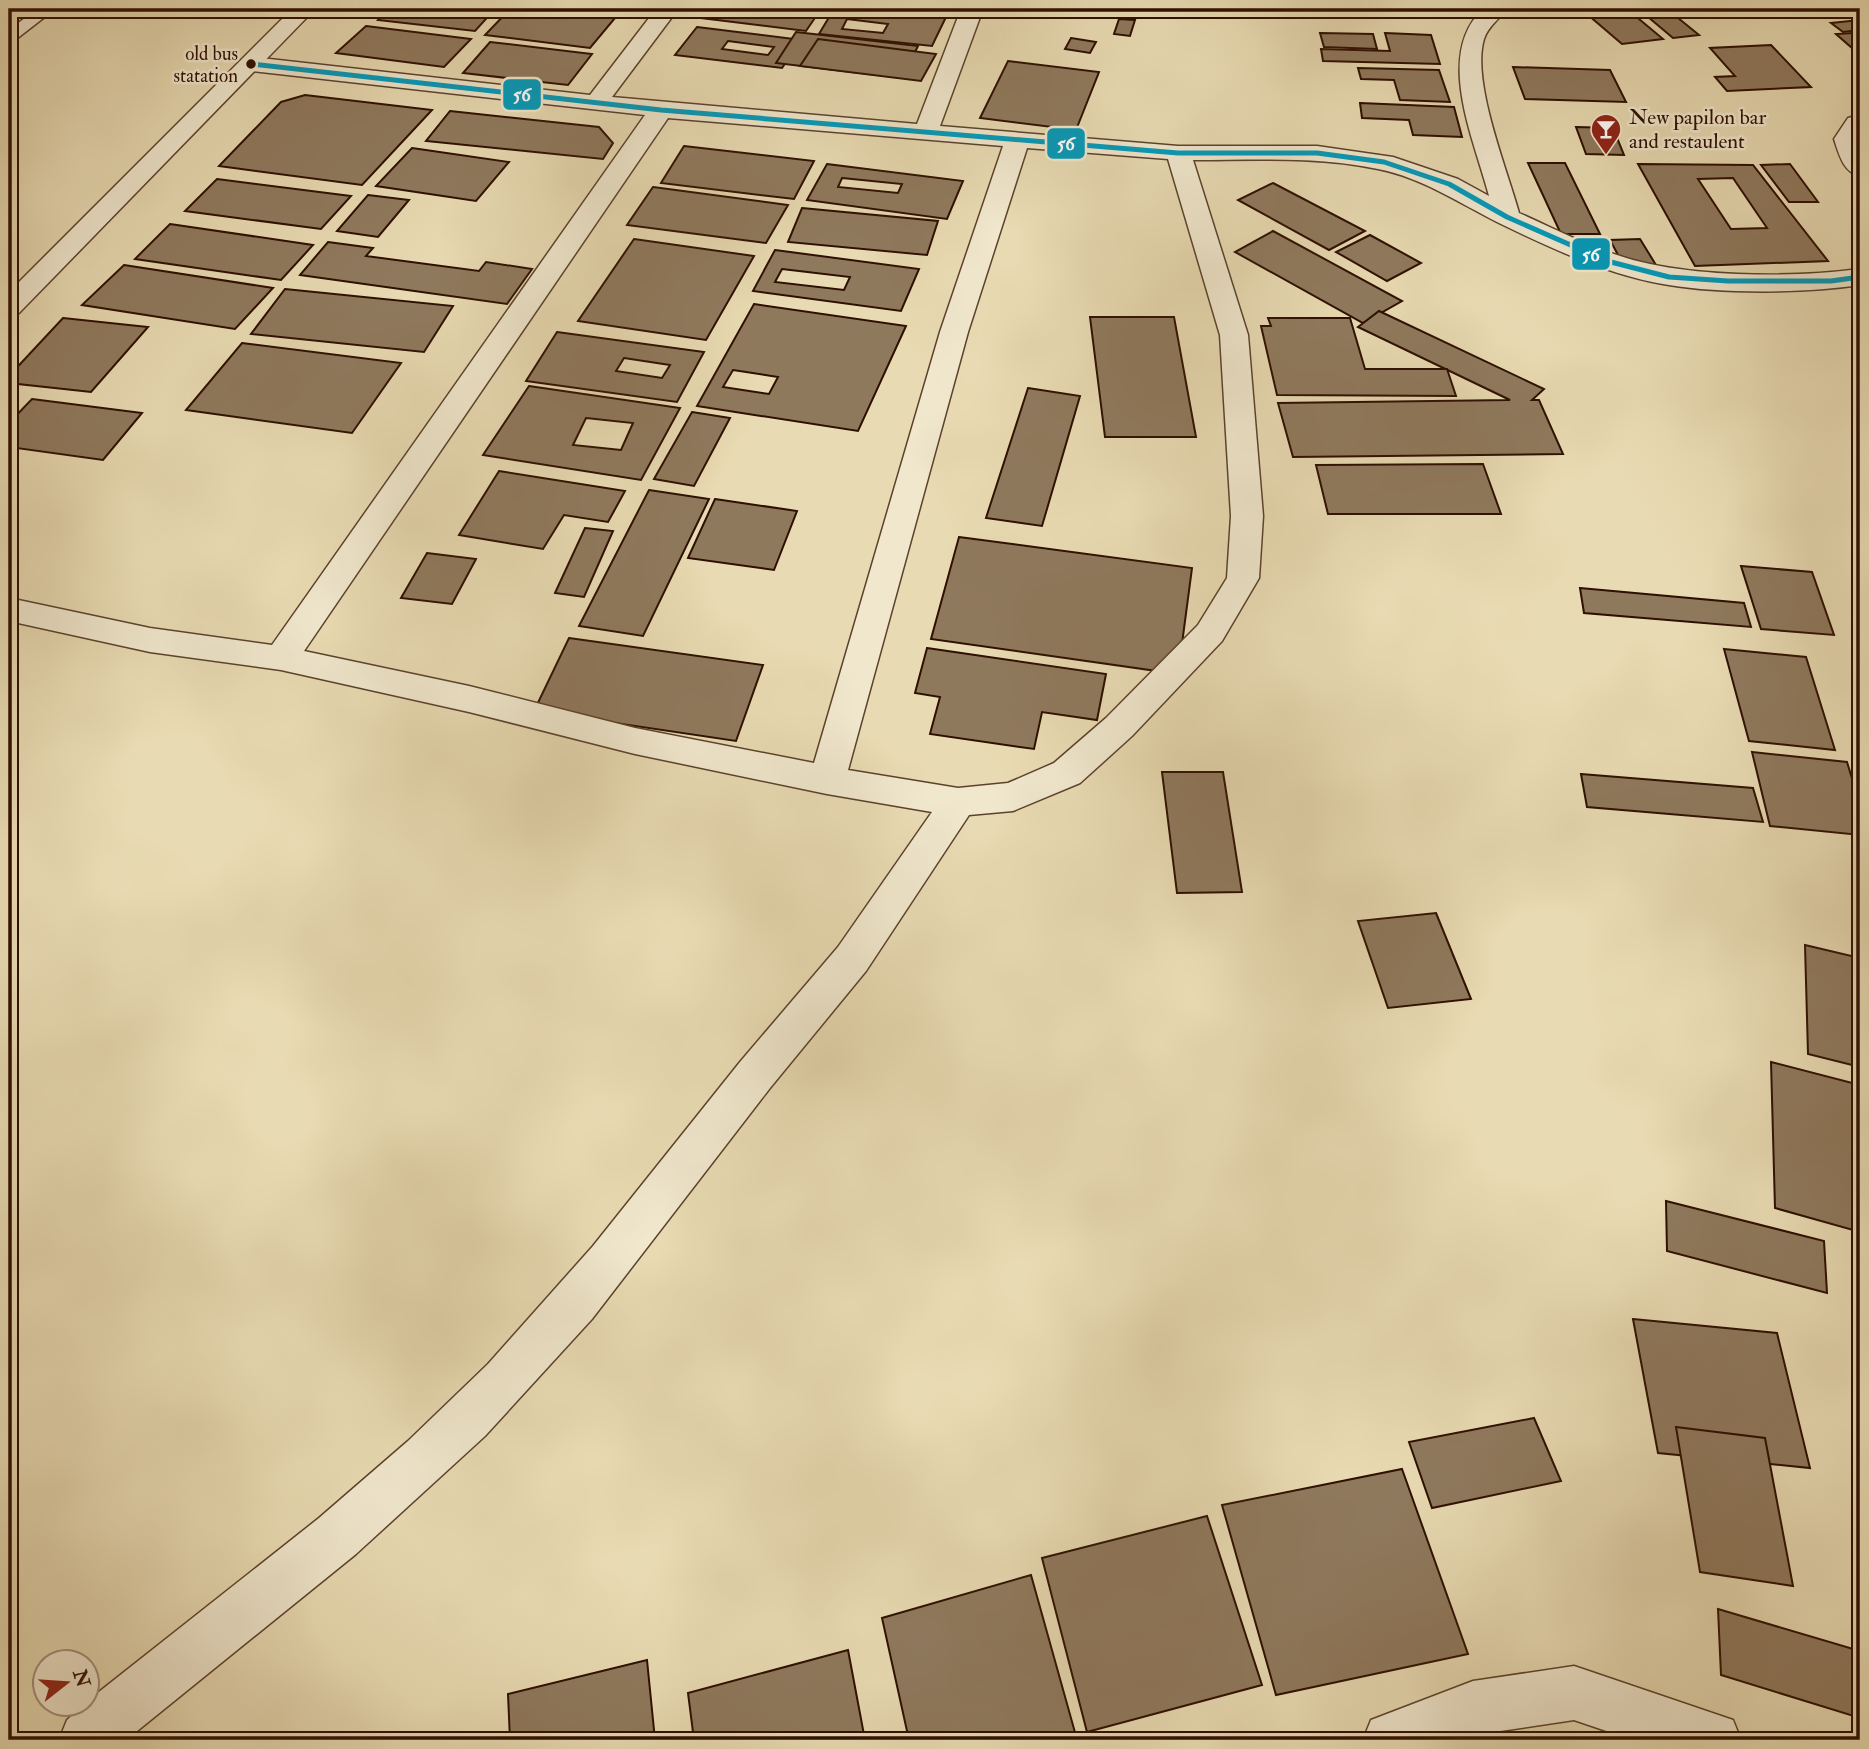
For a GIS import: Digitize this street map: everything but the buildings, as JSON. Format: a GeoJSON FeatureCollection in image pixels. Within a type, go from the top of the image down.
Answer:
{"type":"FeatureCollection","features":[{"type":"Feature","properties":{"kind":"street"},"geometry":{"type":"LineString","coordinates":[[9,307],[304,9]]}},
{"type":"Feature","properties":{"kind":"street"},"geometry":{"type":"LineString","coordinates":[[596,103],[667,9]]}},
{"type":"Feature","properties":{"kind":"street"},"geometry":{"type":"LineString","coordinates":[[926,131],[972,9]]}},
{"type":"Feature","properties":{"kind":"street"},"geometry":{"type":"LineString","coordinates":[[1495,9],[1488,13],[1471,40],[1472,94],[1507,217]]}},
{"type":"Feature","properties":{"kind":"street"},"geometry":{"type":"LineString","coordinates":[[251,64],[661,110],[1178,153],[1317,153],[1384,162],[1449,184],[1507,217],[1607,261],[1669,277],[1728,281],[1831,281],[1860,277]]}},
{"type":"Feature","properties":{"kind":"street"},"geometry":{"type":"LineString","coordinates":[[281,658],[661,110]]}},
{"type":"Feature","properties":{"kind":"street"},"geometry":{"type":"LineString","coordinates":[[1860,122],[1856,122],[1846,139],[1853,160],[1860,169]]}},
{"type":"Feature","properties":{"kind":"street"},"geometry":{"type":"LineString","coordinates":[[827,780],[954,332],[1018,138]]}},
{"type":"Feature","properties":{"kind":"street"},"geometry":{"type":"LineString","coordinates":[[9,610],[150,640],[281,658],[469,699],[635,741],[827,780],[958,802],[1013,797],[1067,773],[1119,727],[1210,633],[1243,578],[1247,516],[1234,335],[1178,153]]}},
{"type":"Feature","properties":{"kind":"street"},"geometry":{"type":"LineString","coordinates":[[87,1740],[109,1718],[272,1591],[360,1515],[468,1419],[536,1348],[602,1272],[774,1049],[866,940],[958,802]]}},
{"type":"Feature","properties":{"kind":"street"},"geometry":{"type":"LineString","coordinates":[[1391,1740],[1473,1708],[1574,1693],[1713,1740]]}},
{"type":"Feature","properties":{"kind":"lane"},"geometry":{"type":"LineString","coordinates":[[9,37],[47,9]]}},
{"type":"Feature","properties":{"kind":"transit line","name":"56"},"geometry":{"type":"LineString","coordinates":[[251,64],[661,110],[1178,153],[1317,153],[1384,162],[1449,184],[1507,217],[1607,261],[1669,277],[1728,281],[1831,281],[1860,277]]}},
{"type":"Feature","properties":{"kind":"place","name":"old bus statation"},"geometry":{"type":"Point","coordinates":[251,64]}},
{"type":"Feature","properties":{"kind":"place","name":"New papilon bar and restaulent"},"geometry":{"type":"Point","coordinates":[1606,156]}}]}
